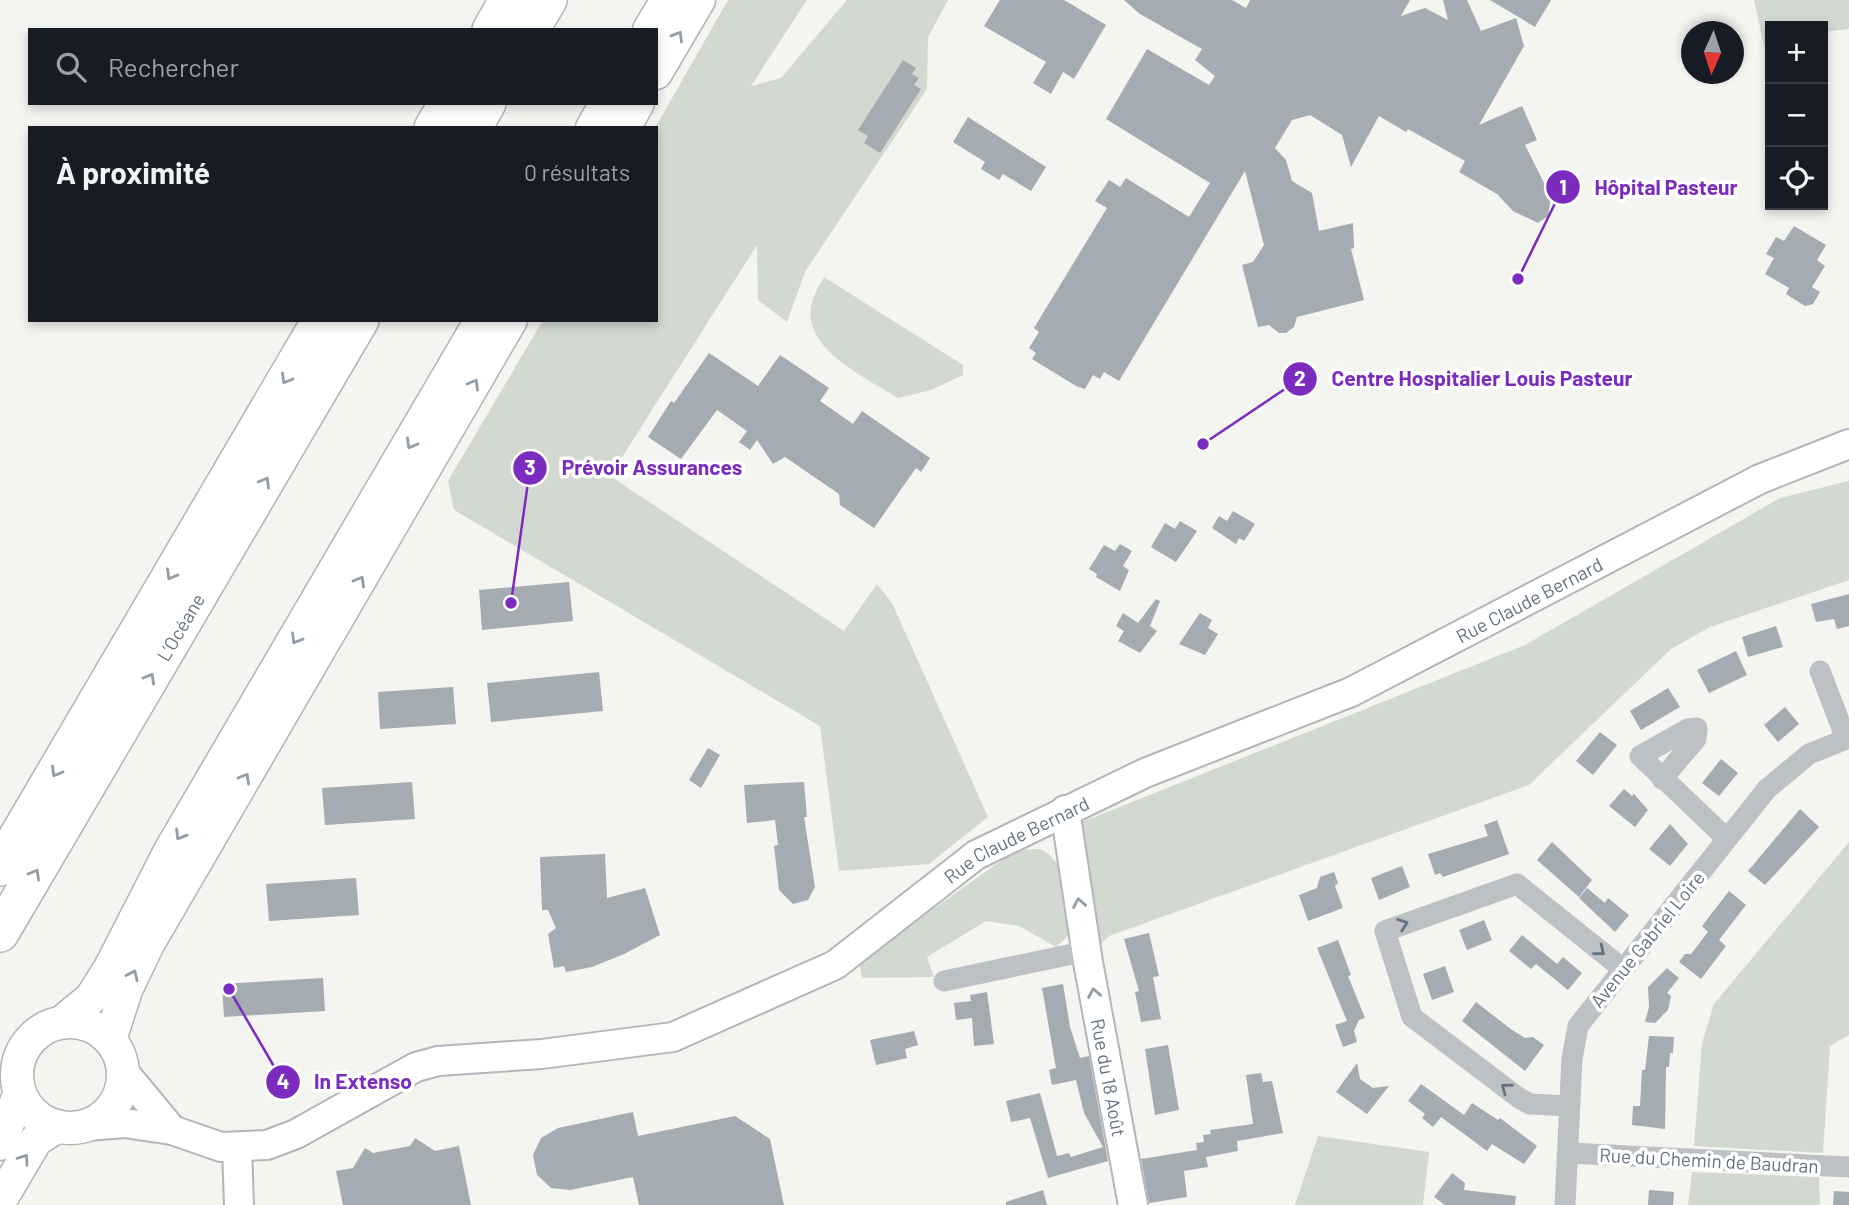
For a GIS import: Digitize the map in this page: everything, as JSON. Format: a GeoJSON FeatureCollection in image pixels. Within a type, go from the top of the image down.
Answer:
{"type":"FeatureCollection","features":[{"type":"Feature","properties":{"kind":"highway"},"geometry":{"type":"LineString","coordinates":[[492,28],[508,0]]}},
{"type":"Feature","properties":{"kind":"highway"},"geometry":{"type":"LineString","coordinates":[[531,28],[548,0]]}},
{"type":"Feature","properties":{"kind":"highway"},"geometry":{"type":"LineString","coordinates":[[434,126],[447,105]]}},
{"type":"Feature","properties":{"kind":"highway"},"geometry":{"type":"LineString","coordinates":[[474,126],[486,105]]}},
{"type":"Feature","properties":{"kind":"highway","name":"L’Océane"},"geometry":{"type":"LineString","coordinates":[[0,867],[320,322]]}},
{"type":"Feature","properties":{"kind":"highway","name":"L’Océane"},"geometry":{"type":"LineString","coordinates":[[0,933],[359,322]]}},
{"type":"Feature","properties":{"kind":"main road"},"geometry":{"type":"LineString","coordinates":[[650,28],[667,0]]}},
{"type":"Feature","properties":{"kind":"main road"},"geometry":{"type":"LineString","coordinates":[[658,70],[699,0]]}},
{"type":"Feature","properties":{"kind":"main road"},"geometry":{"type":"LineString","coordinates":[[593,126],[605,105]]}},
{"type":"Feature","properties":{"kind":"main road"},"geometry":{"type":"LineString","coordinates":[[625,126],[637,105]]}},
{"type":"Feature","properties":{"kind":"main road"},"geometry":{"type":"LineString","coordinates":[[62,1023],[91,998],[110,968],[172,849],[480,322]]}},
{"type":"Feature","properties":{"kind":"main road"},"geometry":{"type":"LineString","coordinates":[[110,1040],[126,990],[148,944],[510,322]]}},
{"type":"Feature","properties":{"kind":"main road"},"geometry":{"type":"LineString","coordinates":[[0,1201],[36,1140],[102,1118],[114,1105],[122,1089],[124,1072],[120,1055],[110,1040],[96,1029],[80,1023],[62,1023],[46,1028],[32,1038],[22,1053],[17,1069],[20,1092],[37,1116],[72,1126]]}},
{"type":"Feature","properties":{"kind":"main road"},"geometry":{"type":"LineString","coordinates":[[0,1144],[20,1092]]}},
{"type":"Feature","properties":{"kind":"street","name":"Rue Claude Bernard"},"geometry":{"type":"LineString","coordinates":[[72,1126],[124,1123],[172,1130],[221,1147],[267,1145],[296,1134],[416,1067],[438,1061],[542,1054],[673,1037],[835,965],[976,855],[1065,810],[1145,773],[1351,692],[1760,479],[1849,443]]}},
{"type":"Feature","properties":{"kind":"street"},"geometry":{"type":"LineString","coordinates":[[1820,671],[1847,739]]}},
{"type":"Feature","properties":{"kind":"street","name":"Avenue Gabriel Loire"},"geometry":{"type":"LineString","coordinates":[[1565,1205],[1570,1106],[1578,1027],[1727,839],[1784,772],[1808,754],[1847,739]]}},
{"type":"Feature","properties":{"kind":"street"},"geometry":{"type":"LineString","coordinates":[[1662,779],[1727,839]]}},
{"type":"Feature","properties":{"kind":"street","name":"Rue du 18 Août"},"geometry":{"type":"LineString","coordinates":[[1065,810],[1087,951],[1133,1205]]}},
{"type":"Feature","properties":{"kind":"street"},"geometry":{"type":"LineString","coordinates":[[1020,833],[1071,855]]}},
{"type":"Feature","properties":{"kind":"street"},"geometry":{"type":"LineString","coordinates":[[1570,1106],[1530,1104],[1412,1017],[1385,930],[1517,884],[1623,969]]}},
{"type":"Feature","properties":{"kind":"street"},"geometry":{"type":"LineString","coordinates":[[944,981],[1087,951]]}},
{"type":"Feature","properties":{"kind":"street"},"geometry":{"type":"LineString","coordinates":[[124,1072],[172,1130]]}},
{"type":"Feature","properties":{"kind":"street"},"geometry":{"type":"LineString","coordinates":[[237,1147],[239,1205]]}},
{"type":"Feature","properties":{"kind":"street","name":"Rue du Chemin de Baudran"},"geometry":{"type":"LineString","coordinates":[[1568,1153],[1849,1167]]}},
{"type":"Feature","properties":{"kind":"shaded area"},"geometry":{"type":"Polygon","coordinates":[[[728,0],[807,0],[751,86],[781,78],[847,0],[948,0],[928,37],[927,89],[805,272],[787,322],[758,300],[757,245],[610,476],[844,631],[877,584],[892,603],[988,817],[929,864],[839,871],[820,726],[454,510],[448,481],[542,322],[658,322],[656,126],[728,0]]]}},
{"type":"Feature","properties":{"kind":"shaded area"},"geometry":{"type":"Polygon","coordinates":[[[1754,0],[1849,0],[1849,29],[1828,31],[1828,21],[1765,21],[1764,46],[1754,0]]]}},
{"type":"Feature","properties":{"kind":"shaded area"},"geometry":{"type":"Polygon","coordinates":[[[824,277],[963,365],[963,375],[931,390],[898,398],[838,360],[816,334],[811,319],[812,302],[824,277]]]}},
{"type":"Feature","properties":{"kind":"shaded area"},"geometry":{"type":"Polygon","coordinates":[[[1849,481],[1849,580],[1710,627],[1671,649],[1529,785],[1109,936],[1099,946],[1082,822],[1525,645],[1780,498],[1849,481]]]}},
{"type":"Feature","properties":{"kind":"shaded area"},"geometry":{"type":"Polygon","coordinates":[[[1849,842],[1849,1035],[1830,1046],[1823,1153],[1694,1146],[1702,1043],[1714,1004],[1849,842]]]}},
{"type":"Feature","properties":{"kind":"shaded area"},"geometry":{"type":"Polygon","coordinates":[[[1041,849],[1059,866],[1064,875],[1068,897],[1071,933],[1056,947],[1019,926],[986,921],[927,957],[934,977],[862,978],[859,962],[1016,850],[1041,849]]]}},
{"type":"Feature","properties":{"kind":"shaded area"},"geometry":{"type":"Polygon","coordinates":[[[1318,1136],[1429,1152],[1423,1205],[1295,1205],[1318,1136]]]}},
{"type":"Feature","properties":{"kind":"shaded area"},"geometry":{"type":"Polygon","coordinates":[[[1692,1172],[1819,1177],[1820,1205],[1688,1205],[1692,1172]]]}},
{"type":"Feature","properties":{"kind":"building"},"geometry":{"type":"Polygon","coordinates":[[[1000,0],[1064,0],[1106,25],[1074,79],[1063,72],[1051,94],[1033,83],[1046,62],[984,26],[1000,0]]]}},
{"type":"Feature","properties":{"kind":"building"},"geometry":{"type":"Polygon","coordinates":[[[1124,0],[1232,0],[1246,8],[1250,0],[1410,0],[1401,16],[1425,8],[1448,20],[1443,0],[1467,0],[1481,31],[1516,18],[1524,46],[1479,125],[1522,106],[1537,140],[1525,145],[1551,197],[1548,216],[1538,223],[1513,211],[1497,194],[1459,172],[1465,161],[1379,116],[1351,167],[1342,135],[1310,115],[1292,120],[1275,148],[1286,160],[1292,181],[1312,193],[1319,231],[1353,223],[1354,248],[1351,249],[1364,300],[1297,317],[1294,327],[1286,333],[1279,333],[1269,325],[1258,327],[1242,265],[1253,262],[1264,245],[1245,171],[1119,381],[1104,372],[1100,379],[1093,375],[1085,389],[1076,386],[1032,359],[1036,353],[1029,348],[1039,332],[1034,328],[1107,208],[1095,201],[1109,180],[1120,187],[1126,178],[1189,217],[1210,183],[1106,119],[1147,49],[1209,85],[1215,76],[1195,60],[1202,49],[1140,14],[1124,0]]]}},
{"type":"Feature","properties":{"kind":"building"},"geometry":{"type":"Polygon","coordinates":[[[1490,0],[1551,0],[1535,27],[1490,0]]]}},
{"type":"Feature","properties":{"kind":"building"},"geometry":{"type":"Polygon","coordinates":[[[903,60],[916,68],[912,74],[919,78],[914,85],[921,89],[880,153],[864,143],[868,136],[858,130],[903,60]]]}},
{"type":"Feature","properties":{"kind":"building"},"geometry":{"type":"Polygon","coordinates":[[[968,117],[1046,167],[1031,191],[1003,174],[999,180],[981,169],[985,162],[953,142],[968,117]]]}},
{"type":"Feature","properties":{"kind":"building"},"geometry":{"type":"Polygon","coordinates":[[[1794,226],[1826,245],[1817,260],[1825,266],[1812,287],[1820,292],[1813,304],[1805,306],[1786,294],[1789,288],[1765,274],[1774,258],[1766,254],[1776,237],[1784,241],[1794,226]]]}},
{"type":"Feature","properties":{"kind":"building"},"geometry":{"type":"Polygon","coordinates":[[[709,353],[758,386],[780,355],[829,388],[820,401],[853,424],[862,411],[930,458],[921,472],[916,468],[874,528],[840,505],[839,494],[785,457],[773,464],[757,440],[750,450],[739,442],[747,431],[717,410],[681,459],[648,437],[671,401],[674,403],[709,353]]]}},
{"type":"Feature","properties":{"kind":"building"},"geometry":{"type":"Polygon","coordinates":[[[1233,511],[1255,524],[1244,541],[1239,538],[1236,544],[1212,528],[1219,516],[1227,521],[1233,511]]]}},
{"type":"Feature","properties":{"kind":"building"},"geometry":{"type":"Polygon","coordinates":[[[1180,521],[1197,531],[1176,562],[1151,547],[1165,523],[1175,529],[1180,521]]]}},
{"type":"Feature","properties":{"kind":"building"},"geometry":{"type":"Polygon","coordinates":[[[1120,544],[1132,551],[1123,566],[1129,570],[1120,591],[1096,577],[1097,574],[1089,569],[1104,545],[1115,551],[1120,544]]]}},
{"type":"Feature","properties":{"kind":"building"},"geometry":{"type":"Polygon","coordinates":[[[569,582],[573,621],[482,630],[479,590],[569,582]]]}},
{"type":"Feature","properties":{"kind":"building"},"geometry":{"type":"Polygon","coordinates":[[[1849,594],[1849,626],[1837,629],[1834,619],[1816,622],[1811,604],[1849,594]]]}},
{"type":"Feature","properties":{"kind":"building"},"geometry":{"type":"Polygon","coordinates":[[[1156,599],[1160,601],[1150,626],[1157,631],[1140,653],[1118,641],[1124,631],[1116,626],[1123,613],[1138,623],[1156,599]]]}},
{"type":"Feature","properties":{"kind":"building"},"geometry":{"type":"Polygon","coordinates":[[[1200,613],[1212,620],[1208,628],[1218,634],[1205,655],[1179,644],[1200,613]]]}},
{"type":"Feature","properties":{"kind":"building"},"geometry":{"type":"Polygon","coordinates":[[[1776,626],[1783,647],[1748,657],[1742,637],[1776,626]]]}},
{"type":"Feature","properties":{"kind":"building"},"geometry":{"type":"Polygon","coordinates":[[[1736,651],[1747,675],[1709,693],[1697,670],[1736,651]]]}},
{"type":"Feature","properties":{"kind":"building"},"geometry":{"type":"Polygon","coordinates":[[[599,672],[603,711],[491,722],[487,683],[599,672]]]}},
{"type":"Feature","properties":{"kind":"building"},"geometry":{"type":"Polygon","coordinates":[[[453,687],[456,724],[380,729],[378,692],[453,687]]]}},
{"type":"Feature","properties":{"kind":"building"},"geometry":{"type":"Polygon","coordinates":[[[1668,688],[1680,707],[1641,730],[1630,711],[1668,688]]]}},
{"type":"Feature","properties":{"kind":"building"},"geometry":{"type":"Polygon","coordinates":[[[1785,707],[1799,724],[1778,742],[1764,725],[1785,707]]]}},
{"type":"Feature","properties":{"kind":"building"},"geometry":{"type":"Polygon","coordinates":[[[1600,732],[1617,745],[1593,775],[1576,761],[1600,732]]]}},
{"type":"Feature","properties":{"kind":"building"},"geometry":{"type":"Polygon","coordinates":[[[708,748],[720,755],[701,788],[689,780],[708,748]]]}},
{"type":"Feature","properties":{"kind":"building"},"geometry":{"type":"Polygon","coordinates":[[[1721,759],[1738,773],[1719,796],[1702,783],[1721,759]]]}},
{"type":"Feature","properties":{"kind":"building"},"geometry":{"type":"Polygon","coordinates":[[[412,782],[415,819],[325,825],[322,788],[412,782]]]}},
{"type":"Feature","properties":{"kind":"building"},"geometry":{"type":"Polygon","coordinates":[[[804,782],[807,817],[804,817],[815,887],[808,900],[793,904],[779,890],[774,846],[778,845],[775,820],[747,823],[744,785],[804,782]]]}},
{"type":"Feature","properties":{"kind":"building"},"geometry":{"type":"Polygon","coordinates":[[[1624,789],[1632,796],[1634,794],[1648,810],[1635,827],[1609,806],[1624,789]]]}},
{"type":"Feature","properties":{"kind":"building"},"geometry":{"type":"Polygon","coordinates":[[[1800,809],[1819,827],[1765,885],[1748,871],[1800,809]]]}},
{"type":"Feature","properties":{"kind":"building"},"geometry":{"type":"Polygon","coordinates":[[[1497,820],[1509,854],[1443,877],[1440,873],[1435,875],[1428,854],[1488,836],[1484,825],[1497,820]]]}},
{"type":"Feature","properties":{"kind":"building"},"geometry":{"type":"Polygon","coordinates":[[[1670,824],[1688,844],[1670,866],[1649,849],[1670,824]]]}},
{"type":"Feature","properties":{"kind":"building"},"geometry":{"type":"Polygon","coordinates":[[[1552,842],[1592,880],[1579,897],[1537,860],[1552,842]]]}},
{"type":"Feature","properties":{"kind":"building"},"geometry":{"type":"Polygon","coordinates":[[[605,854],[607,898],[645,888],[660,935],[592,967],[566,972],[564,966],[554,968],[548,934],[556,928],[548,910],[542,910],[540,857],[605,854]]]}},
{"type":"Feature","properties":{"kind":"building"},"geometry":{"type":"Polygon","coordinates":[[[1402,866],[1410,887],[1379,900],[1371,878],[1402,866]]]}},
{"type":"Feature","properties":{"kind":"building"},"geometry":{"type":"Polygon","coordinates":[[[1334,872],[1338,883],[1335,886],[1343,908],[1308,921],[1299,895],[1317,888],[1320,877],[1334,872]]]}},
{"type":"Feature","properties":{"kind":"building"},"geometry":{"type":"Polygon","coordinates":[[[356,878],[359,915],[269,921],[266,884],[356,878]]]}},
{"type":"Feature","properties":{"kind":"building"},"geometry":{"type":"Polygon","coordinates":[[[1587,888],[1605,903],[1608,898],[1629,915],[1615,932],[1579,898],[1587,888]]]}},
{"type":"Feature","properties":{"kind":"building"},"geometry":{"type":"Polygon","coordinates":[[[1729,891],[1746,905],[1719,940],[1726,946],[1701,979],[1679,962],[1685,954],[1691,954],[1708,932],[1702,926],[1729,891]]]}},
{"type":"Feature","properties":{"kind":"building"},"geometry":{"type":"Polygon","coordinates":[[[1484,920],[1492,940],[1467,950],[1459,930],[1484,920]]]}},
{"type":"Feature","properties":{"kind":"building"},"geometry":{"type":"Polygon","coordinates":[[[1149,933],[1159,976],[1153,977],[1161,1019],[1141,1022],[1135,992],[1139,991],[1124,939],[1149,933]]]}},
{"type":"Feature","properties":{"kind":"building"},"geometry":{"type":"Polygon","coordinates":[[[1522,935],[1557,964],[1563,957],[1582,973],[1568,990],[1536,964],[1531,969],[1509,951],[1522,935]]]}},
{"type":"Feature","properties":{"kind":"building"},"geometry":{"type":"Polygon","coordinates":[[[1338,940],[1351,975],[1348,976],[1365,1018],[1359,1020],[1354,1031],[1357,1042],[1343,1047],[1335,1025],[1347,1021],[1317,948],[1338,940]]]}},
{"type":"Feature","properties":{"kind":"building"},"geometry":{"type":"Polygon","coordinates":[[[1445,966],[1454,992],[1432,1000],[1423,974],[1445,966]]]}},
{"type":"Feature","properties":{"kind":"building"},"geometry":{"type":"Polygon","coordinates":[[[1667,968],[1679,978],[1667,993],[1671,996],[1668,1010],[1655,1023],[1645,1022],[1649,1007],[1648,987],[1667,968]]]}},
{"type":"Feature","properties":{"kind":"building"},"geometry":{"type":"Polygon","coordinates":[[[323,978],[325,1011],[224,1017],[222,984],[323,978]]]}},
{"type":"Feature","properties":{"kind":"building"},"geometry":{"type":"Polygon","coordinates":[[[1063,984],[1070,1027],[1080,1058],[1089,1056],[1108,1161],[1048,1178],[1030,1118],[1011,1122],[1006,1101],[1040,1093],[1057,1156],[1069,1153],[1071,1157],[1103,1147],[1084,1113],[1076,1080],[1052,1085],[1049,1070],[1056,1068],[1042,988],[1063,984]]]}},
{"type":"Feature","properties":{"kind":"building"},"geometry":{"type":"Polygon","coordinates":[[[987,992],[994,1044],[974,1046],[972,1018],[956,1020],[954,1003],[971,1001],[970,995],[987,992]]]}},
{"type":"Feature","properties":{"kind":"building"},"geometry":{"type":"Polygon","coordinates":[[[1476,1002],[1512,1030],[1525,1038],[1533,1037],[1544,1045],[1525,1071],[1462,1021],[1476,1002]]]}},
{"type":"Feature","properties":{"kind":"building"},"geometry":{"type":"Polygon","coordinates":[[[914,1031],[918,1045],[905,1049],[907,1058],[876,1065],[870,1040],[914,1031]]]}},
{"type":"Feature","properties":{"kind":"building"},"geometry":{"type":"Polygon","coordinates":[[[1649,1036],[1674,1037],[1673,1053],[1670,1053],[1669,1067],[1666,1067],[1665,1129],[1632,1125],[1633,1106],[1640,1106],[1642,1070],[1645,1070],[1649,1036]]]}},
{"type":"Feature","properties":{"kind":"building"},"geometry":{"type":"Polygon","coordinates":[[[1168,1045],[1179,1110],[1155,1115],[1145,1049],[1168,1045]]]}},
{"type":"Feature","properties":{"kind":"building"},"geometry":{"type":"Polygon","coordinates":[[[1357,1063],[1360,1079],[1373,1088],[1389,1086],[1367,1114],[1336,1092],[1357,1063]]]}},
{"type":"Feature","properties":{"kind":"building"},"geometry":{"type":"Polygon","coordinates":[[[1261,1073],[1263,1082],[1272,1081],[1283,1133],[1237,1141],[1238,1151],[1206,1157],[1208,1167],[1184,1171],[1187,1197],[1149,1203],[1141,1159],[1197,1150],[1196,1143],[1204,1142],[1203,1135],[1211,1134],[1210,1130],[1253,1124],[1246,1075],[1261,1073]]]}},
{"type":"Feature","properties":{"kind":"building"},"geometry":{"type":"Polygon","coordinates":[[[1421,1084],[1464,1115],[1472,1103],[1498,1120],[1500,1118],[1537,1146],[1524,1164],[1492,1144],[1487,1151],[1441,1117],[1433,1127],[1422,1118],[1425,1114],[1408,1101],[1421,1084]]]}},
{"type":"Feature","properties":{"kind":"building"},"geometry":{"type":"Polygon","coordinates":[[[633,1112],[638,1136],[735,1116],[770,1139],[784,1205],[639,1205],[633,1177],[570,1190],[551,1188],[537,1175],[533,1155],[541,1138],[558,1128],[633,1112]]]}},
{"type":"Feature","properties":{"kind":"building"},"geometry":{"type":"Polygon","coordinates":[[[415,1138],[435,1151],[459,1146],[471,1205],[343,1205],[336,1171],[353,1168],[365,1148],[373,1153],[410,1146],[415,1138]]]}},
{"type":"Feature","properties":{"kind":"building"},"geometry":{"type":"Polygon","coordinates":[[[1452,1173],[1465,1183],[1464,1190],[1516,1196],[1515,1205],[1445,1205],[1434,1197],[1452,1173]]]}},
{"type":"Feature","properties":{"kind":"building"},"geometry":{"type":"Polygon","coordinates":[[[1043,1190],[1047,1205],[1006,1205],[1006,1202],[1043,1190]]]}},
{"type":"Feature","properties":{"kind":"building"},"geometry":{"type":"Polygon","coordinates":[[[1649,1190],[1674,1192],[1673,1205],[1648,1205],[1649,1190]]]}},
{"type":"Feature","properties":{"kind":"building"},"geometry":{"type":"Polygon","coordinates":[[[1834,1191],[1849,1192],[1849,1205],[1833,1205],[1834,1191]]]}},
{"type":"Feature","properties":{"kind":"place","name":"Hôpital Pasteur"},"geometry":{"type":"Point","coordinates":[1518,279]}},
{"type":"Feature","properties":{"kind":"place","name":"Centre Hospitalier Louis Pasteur"},"geometry":{"type":"Point","coordinates":[1203,444]}},
{"type":"Feature","properties":{"kind":"place","name":"Prévoir Assurances"},"geometry":{"type":"Point","coordinates":[511,603]}},
{"type":"Feature","properties":{"kind":"place","name":"In Extenso"},"geometry":{"type":"Point","coordinates":[229,989]}}]}
